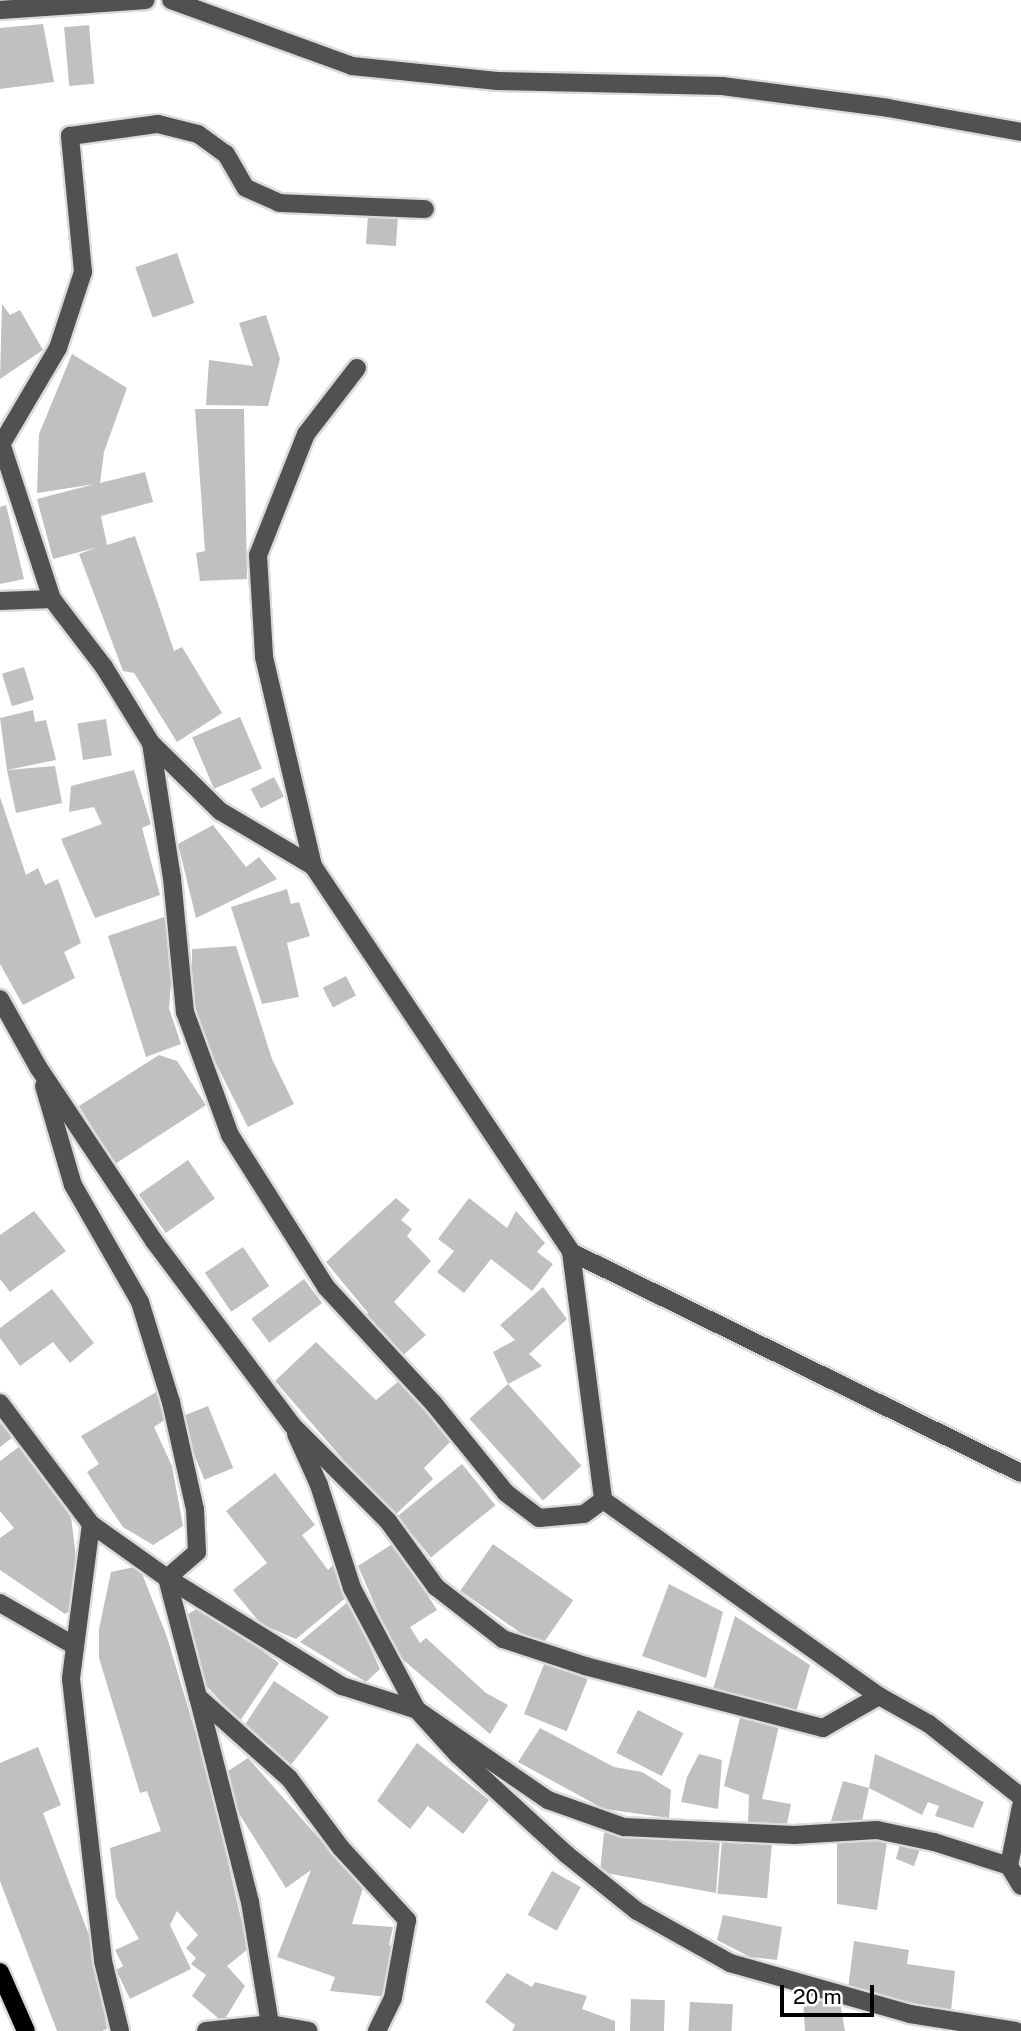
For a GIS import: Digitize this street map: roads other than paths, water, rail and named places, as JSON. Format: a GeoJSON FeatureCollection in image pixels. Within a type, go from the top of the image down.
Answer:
{"type":"FeatureCollection","features":[{"type":"Feature","properties":{"kind":"main road"},"geometry":{"type":"LineString","coordinates":[[1,1976],[26,2031]]}},
{"type":"Feature","properties":{"kind":"street"},"geometry":{"type":"LineString","coordinates":[[0,10],[146,0]]}},
{"type":"Feature","properties":{"kind":"street"},"geometry":{"type":"LineString","coordinates":[[171,0],[352,66],[497,81],[722,86],[888,107],[1021,132]]}},
{"type":"Feature","properties":{"kind":"street"},"geometry":{"type":"LineString","coordinates":[[313,866],[220,811],[151,743],[104,667],[52,599],[1,442],[58,348],[83,272],[70,136],[158,124],[198,134],[226,154],[246,188],[279,203],[425,209]]}},
{"type":"Feature","properties":{"kind":"street"},"geometry":{"type":"LineString","coordinates":[[357,368],[306,434],[258,555],[264,657],[313,866],[571,1252],[603,1500],[879,1696],[929,1724],[1021,1797]]}},
{"type":"Feature","properties":{"kind":"street"},"geometry":{"type":"LineString","coordinates":[[0,601],[52,599]]}},
{"type":"Feature","properties":{"kind":"street"},"geometry":{"type":"LineString","coordinates":[[151,743],[172,878],[185,1012],[230,1135],[326,1287],[434,1404],[506,1493],[539,1518],[583,1514],[603,1500]]}},
{"type":"Feature","properties":{"kind":"street"},"geometry":{"type":"LineString","coordinates":[[0,999],[38,1067],[154,1241],[292,1424],[388,1521],[436,1587],[503,1639],[584,1666],[823,1728],[879,1696]]}},
{"type":"Feature","properties":{"kind":"street"},"geometry":{"type":"LineString","coordinates":[[38,1067],[73,1185],[141,1302],[170,1402],[195,1509],[197,1552],[167,1578]]}},
{"type":"Feature","properties":{"kind":"street"},"geometry":{"type":"LineString","coordinates":[[571,1252],[1021,1473]]}},
{"type":"Feature","properties":{"kind":"street"},"geometry":{"type":"LineString","coordinates":[[0,1403],[91,1524],[167,1578],[228,1611],[342,1686],[417,1710],[548,1800],[624,1828],[794,1835],[877,1830],[934,1842],[1009,1866],[1021,1886]]}},
{"type":"Feature","properties":{"kind":"street"},"geometry":{"type":"LineString","coordinates":[[292,1424],[319,1485],[352,1588],[417,1710],[458,1755],[566,1854],[637,1911],[730,1963],[909,2014],[1016,2031]]}},
{"type":"Feature","properties":{"kind":"street"},"geometry":{"type":"LineString","coordinates":[[91,1524],[71,1679],[103,1961],[120,2031]]}},
{"type":"Feature","properties":{"kind":"street"},"geometry":{"type":"LineString","coordinates":[[167,1578],[250,1902],[270,2024]]}},
{"type":"Feature","properties":{"kind":"street"},"geometry":{"type":"LineString","coordinates":[[0,1603],[75,1646]]}},
{"type":"Feature","properties":{"kind":"street"},"geometry":{"type":"LineString","coordinates":[[198,1697],[289,1778],[341,1849],[407,1920],[393,1998],[377,2031]]}},
{"type":"Feature","properties":{"kind":"street"},"geometry":{"type":"LineString","coordinates":[[1009,1866],[1021,1806]]}},
{"type":"Feature","properties":{"kind":"street"},"geometry":{"type":"LineString","coordinates":[[206,2031],[270,2024],[308,2031]]}}]}
